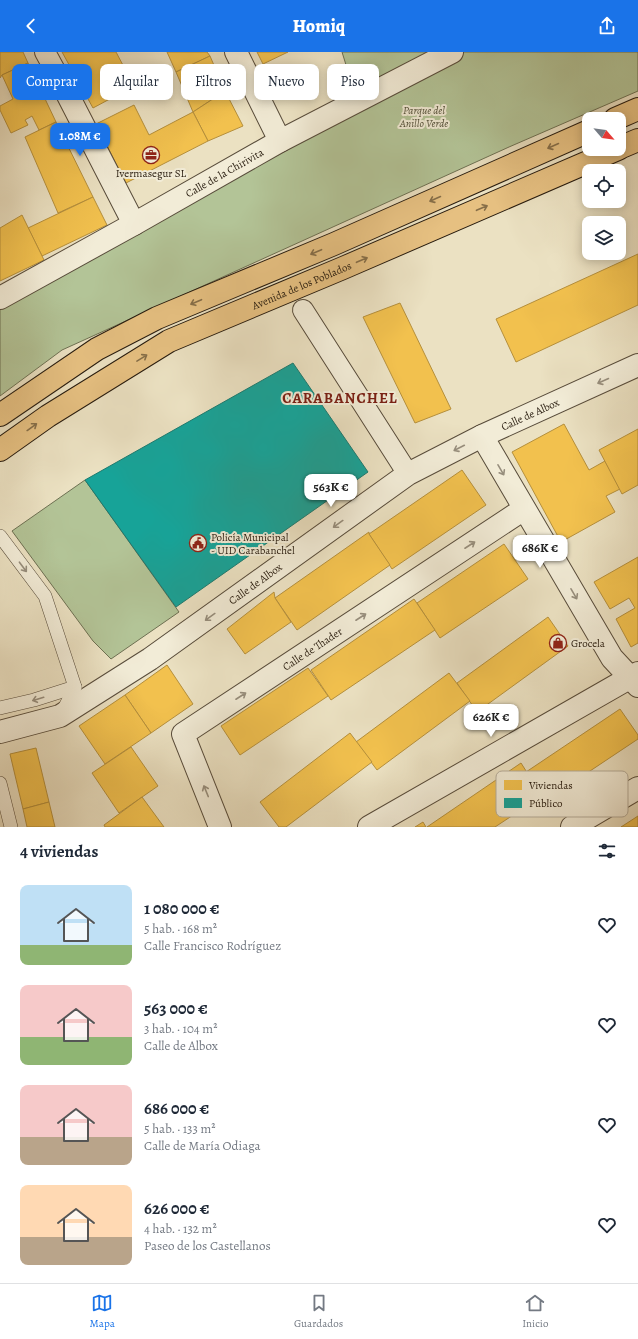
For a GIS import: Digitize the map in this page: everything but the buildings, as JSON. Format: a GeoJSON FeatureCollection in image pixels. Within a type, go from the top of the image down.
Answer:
{"type":"FeatureCollection","features":[{"type":"Feature","properties":{"kind":"main road"},"geometry":{"type":"LineString","coordinates":[[626,114],[638,109]]}},
{"type":"Feature","properties":{"kind":"main road"},"geometry":{"type":"LineString","coordinates":[[0,416],[97,349],[157,318],[334,244],[582,134]]}},
{"type":"Feature","properties":{"kind":"main road","name":"Avenida de los Poblados"},"geometry":{"type":"LineString","coordinates":[[626,145],[638,140]]}},
{"type":"Feature","properties":{"kind":"main road","name":"Avenida de los Poblados"},"geometry":{"type":"LineString","coordinates":[[0,450],[48,416],[169,341],[343,268],[602,156]]}},
{"type":"Feature","properties":{"kind":"street"},"geometry":{"type":"LineString","coordinates":[[45,52],[52,64]]}},
{"type":"Feature","properties":{"kind":"street"},"geometry":{"type":"LineString","coordinates":[[236,52],[280,141]]}},
{"type":"Feature","properties":{"kind":"street","name":"Calle de la Chirivita"},"geometry":{"type":"LineString","coordinates":[[0,298],[280,141],[445,54]]}},
{"type":"Feature","properties":{"kind":"street"},"geometry":{"type":"LineString","coordinates":[[70,100],[134,224]]}},
{"type":"Feature","properties":{"kind":"street"},"geometry":{"type":"LineString","coordinates":[[303,310],[408,474]]}},
{"type":"Feature","properties":{"kind":"street","name":"Calle de Albox"},"geometry":{"type":"LineString","coordinates":[[0,732],[60,716],[150,659],[408,474],[482,436],[638,365]]}},
{"type":"Feature","properties":{"kind":"street"},"geometry":{"type":"LineString","coordinates":[[369,827],[635,679],[612,658],[482,436]]}},
{"type":"Feature","properties":{"kind":"street","name":"Calle de Thader"},"geometry":{"type":"LineString","coordinates":[[220,827],[183,734],[524,509]]}},
{"type":"Feature","properties":{"kind":"street"},"geometry":{"type":"LineString","coordinates":[[628,794],[638,788]]}},
{"type":"Feature","properties":{"kind":"street"},"geometry":{"type":"LineString","coordinates":[[572,827],[589,817]]}},
{"type":"Feature","properties":{"kind":"lane"},"geometry":{"type":"LineString","coordinates":[[0,536],[45,596],[75,687],[60,716]]}},
{"type":"Feature","properties":{"kind":"lane"},"geometry":{"type":"LineString","coordinates":[[0,708],[34,700],[75,687]]}},
{"type":"Feature","properties":{"kind":"lane"},"geometry":{"type":"LineString","coordinates":[[0,782],[11,827]]}},
{"type":"Feature","properties":{"kind":"green space","name":"Parque del Anillo Verde"},"geometry":{"type":"Polygon","coordinates":[[[342,52],[638,52],[638,91],[590,112],[582,112],[582,115],[62,350],[0,396],[0,308],[360,110],[357,100],[379,100],[379,64],[346,64],[342,52]]]}},
{"type":"Feature","properties":{"kind":"green space"},"geometry":{"type":"Polygon","coordinates":[[[85,480],[179,612],[111,659],[93,641],[12,531],[85,480]]]}},
{"type":"Feature","properties":{"kind":"place","name":"Ivermasegur SL"},"geometry":{"type":"Point","coordinates":[151,155]}},
{"type":"Feature","properties":{"kind":"place","name":"Policía Municipal - UID Carabanchel"},"geometry":{"type":"Point","coordinates":[198,543]}},
{"type":"Feature","properties":{"kind":"place","name":"Grocela"},"geometry":{"type":"Point","coordinates":[558,643]}},
{"type":"Feature","properties":{"kind":"district","name":"CARABANCHEL"},"geometry":{"type":"Point","coordinates":[340,398]}}]}
